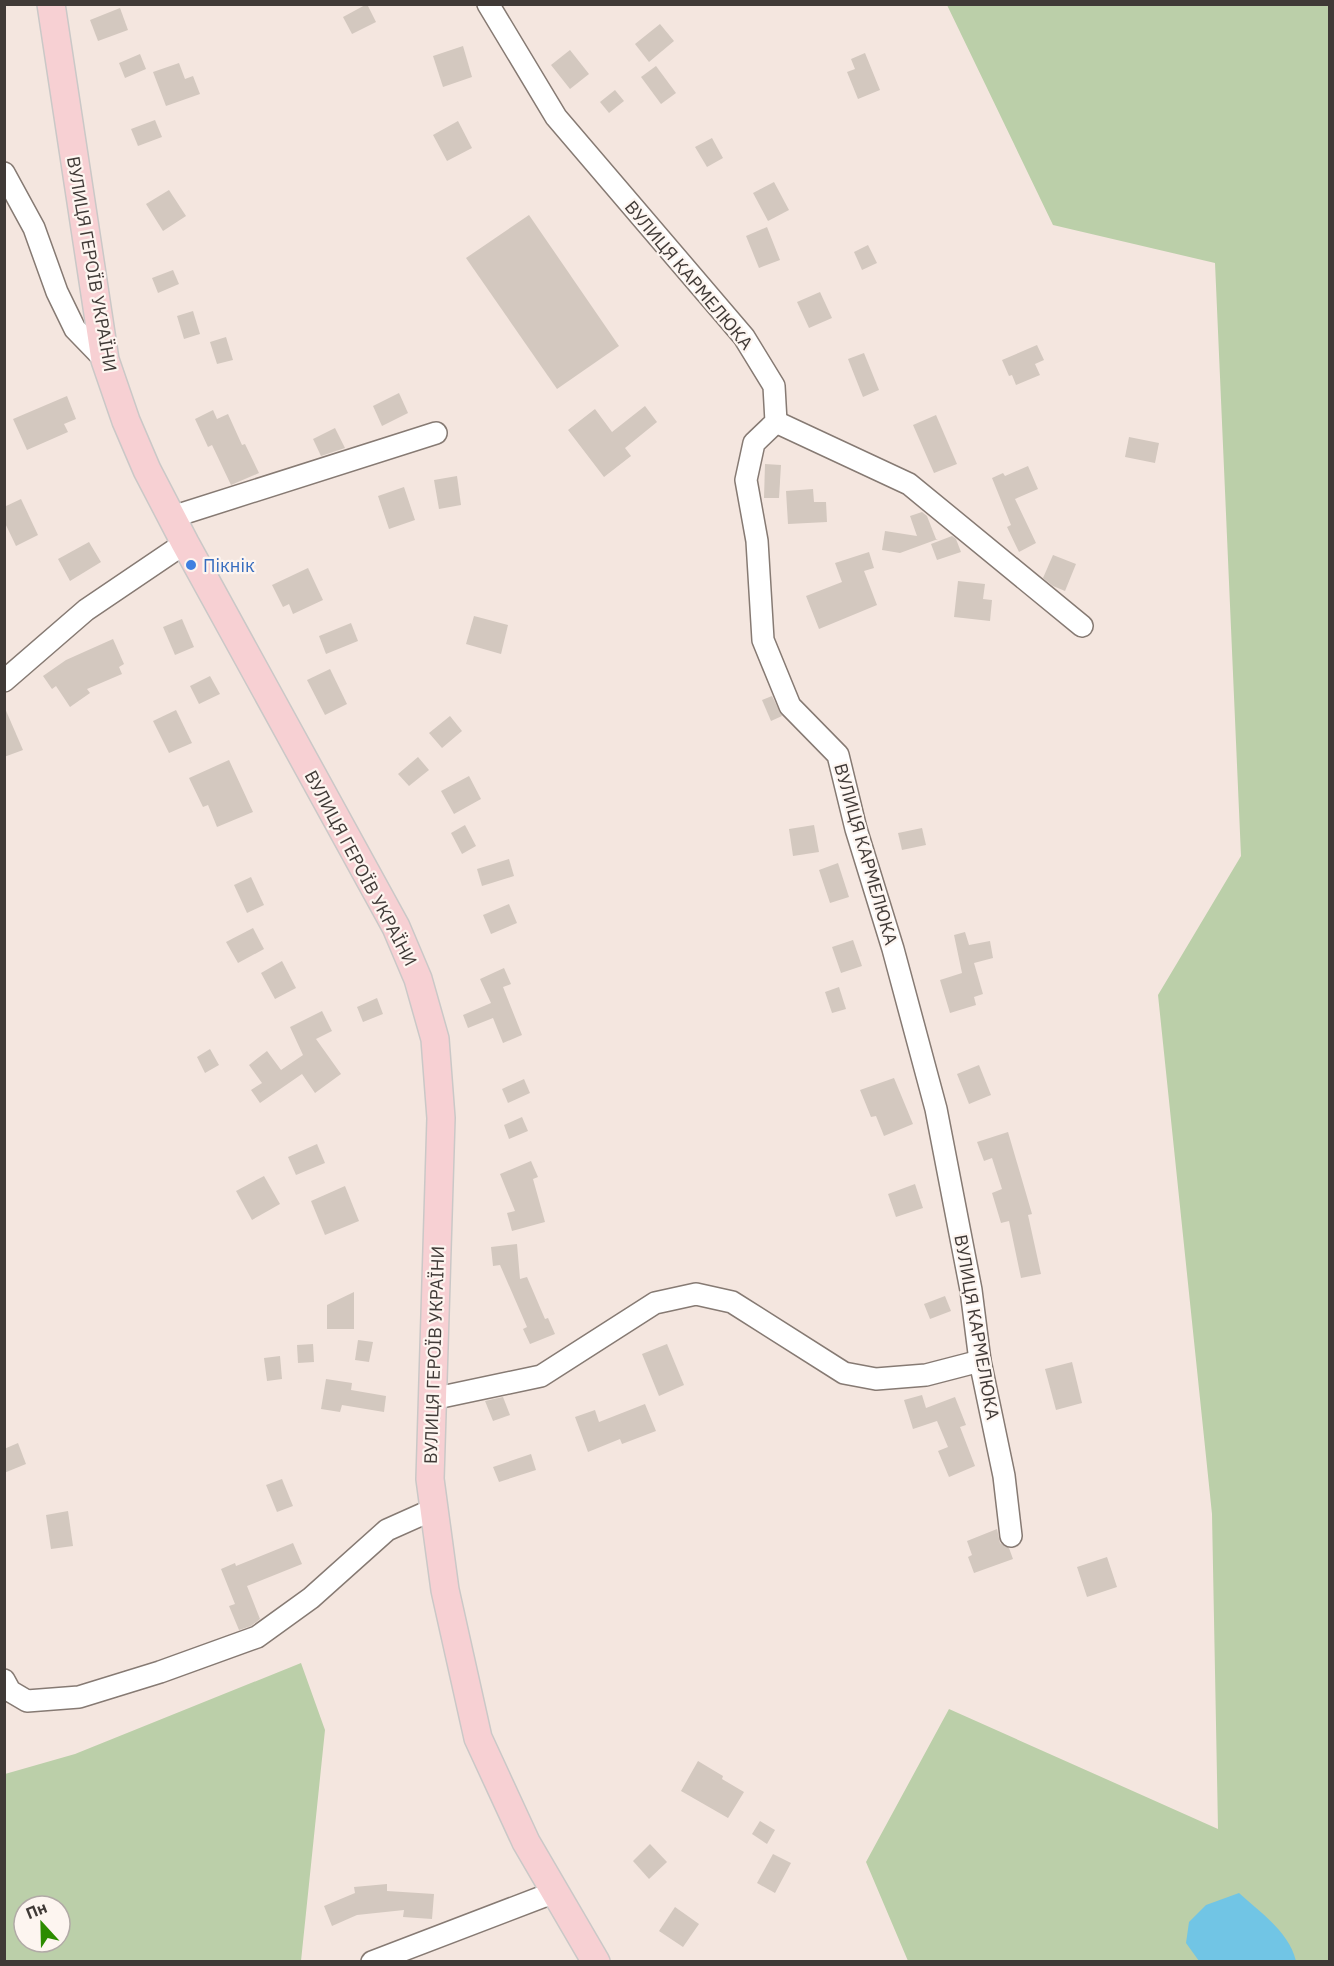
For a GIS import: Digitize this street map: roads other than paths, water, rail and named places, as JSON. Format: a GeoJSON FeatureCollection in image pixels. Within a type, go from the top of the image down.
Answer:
{"type":"FeatureCollection","features":[{"type":"Feature","properties":{"kind":"main road","name":"ВУЛИЦЯ ГЕРОЇВ УКРАЇНИ"},"geometry":{"type":"LineString","coordinates":[[51,4],[105,360],[130,431],[147,470],[185,543],[396,927],[418,979],[435,1039],[441,1118],[430,1479],[445,1590],[478,1738],[526,1842],[596,1962]]}},
{"type":"Feature","properties":{"kind":"street","name":"ВУЛИЦЯ КАРМЕЛЮКА"},"geometry":{"type":"LineString","coordinates":[[488,4],[556,117],[744,337],[774,386],[776,422],[754,443],[746,480],[757,541],[763,640],[790,706],[838,755],[856,829],[893,950],[936,1110],[971,1290],[980,1361],[1004,1476],[1011,1536]]}},
{"type":"Feature","properties":{"kind":"street"},"geometry":{"type":"LineString","coordinates":[[4,174],[34,228],[57,292],[75,329],[105,360]]}},
{"type":"Feature","properties":{"kind":"street"},"geometry":{"type":"LineString","coordinates":[[776,422],[909,484],[1082,626]]}},
{"type":"Feature","properties":{"kind":"street"},"geometry":{"type":"LineString","coordinates":[[172,517],[436,433]]}},
{"type":"Feature","properties":{"kind":"street"},"geometry":{"type":"LineString","coordinates":[[4,681],[86,610],[185,543]]}},
{"type":"Feature","properties":{"kind":"street"},"geometry":{"type":"LineString","coordinates":[[432,1399],[541,1377],[655,1304],[696,1294],[732,1302],[844,1373],[876,1378],[926,1375],[980,1361]]}},
{"type":"Feature","properties":{"kind":"street"},"geometry":{"type":"LineString","coordinates":[[4,1680],[10,1691],[27,1701],[79,1697],[160,1672],[257,1637],[311,1598],[387,1530],[434,1509]]}},
{"type":"Feature","properties":{"kind":"street"},"geometry":{"type":"LineString","coordinates":[[372,1962],[555,1892]]}},
{"type":"Feature","properties":{"kind":"water"},"geometry":{"type":"Polygon","coordinates":[[[1239,1893],[1281,1932],[1296,1961],[1199,1961],[1186,1943],[1189,1922],[1206,1905],[1239,1893]]]}},
{"type":"Feature","properties":{"kind":"place","name":"Пікнік"},"geometry":{"type":"Point","coordinates":[191,565]}}]}
